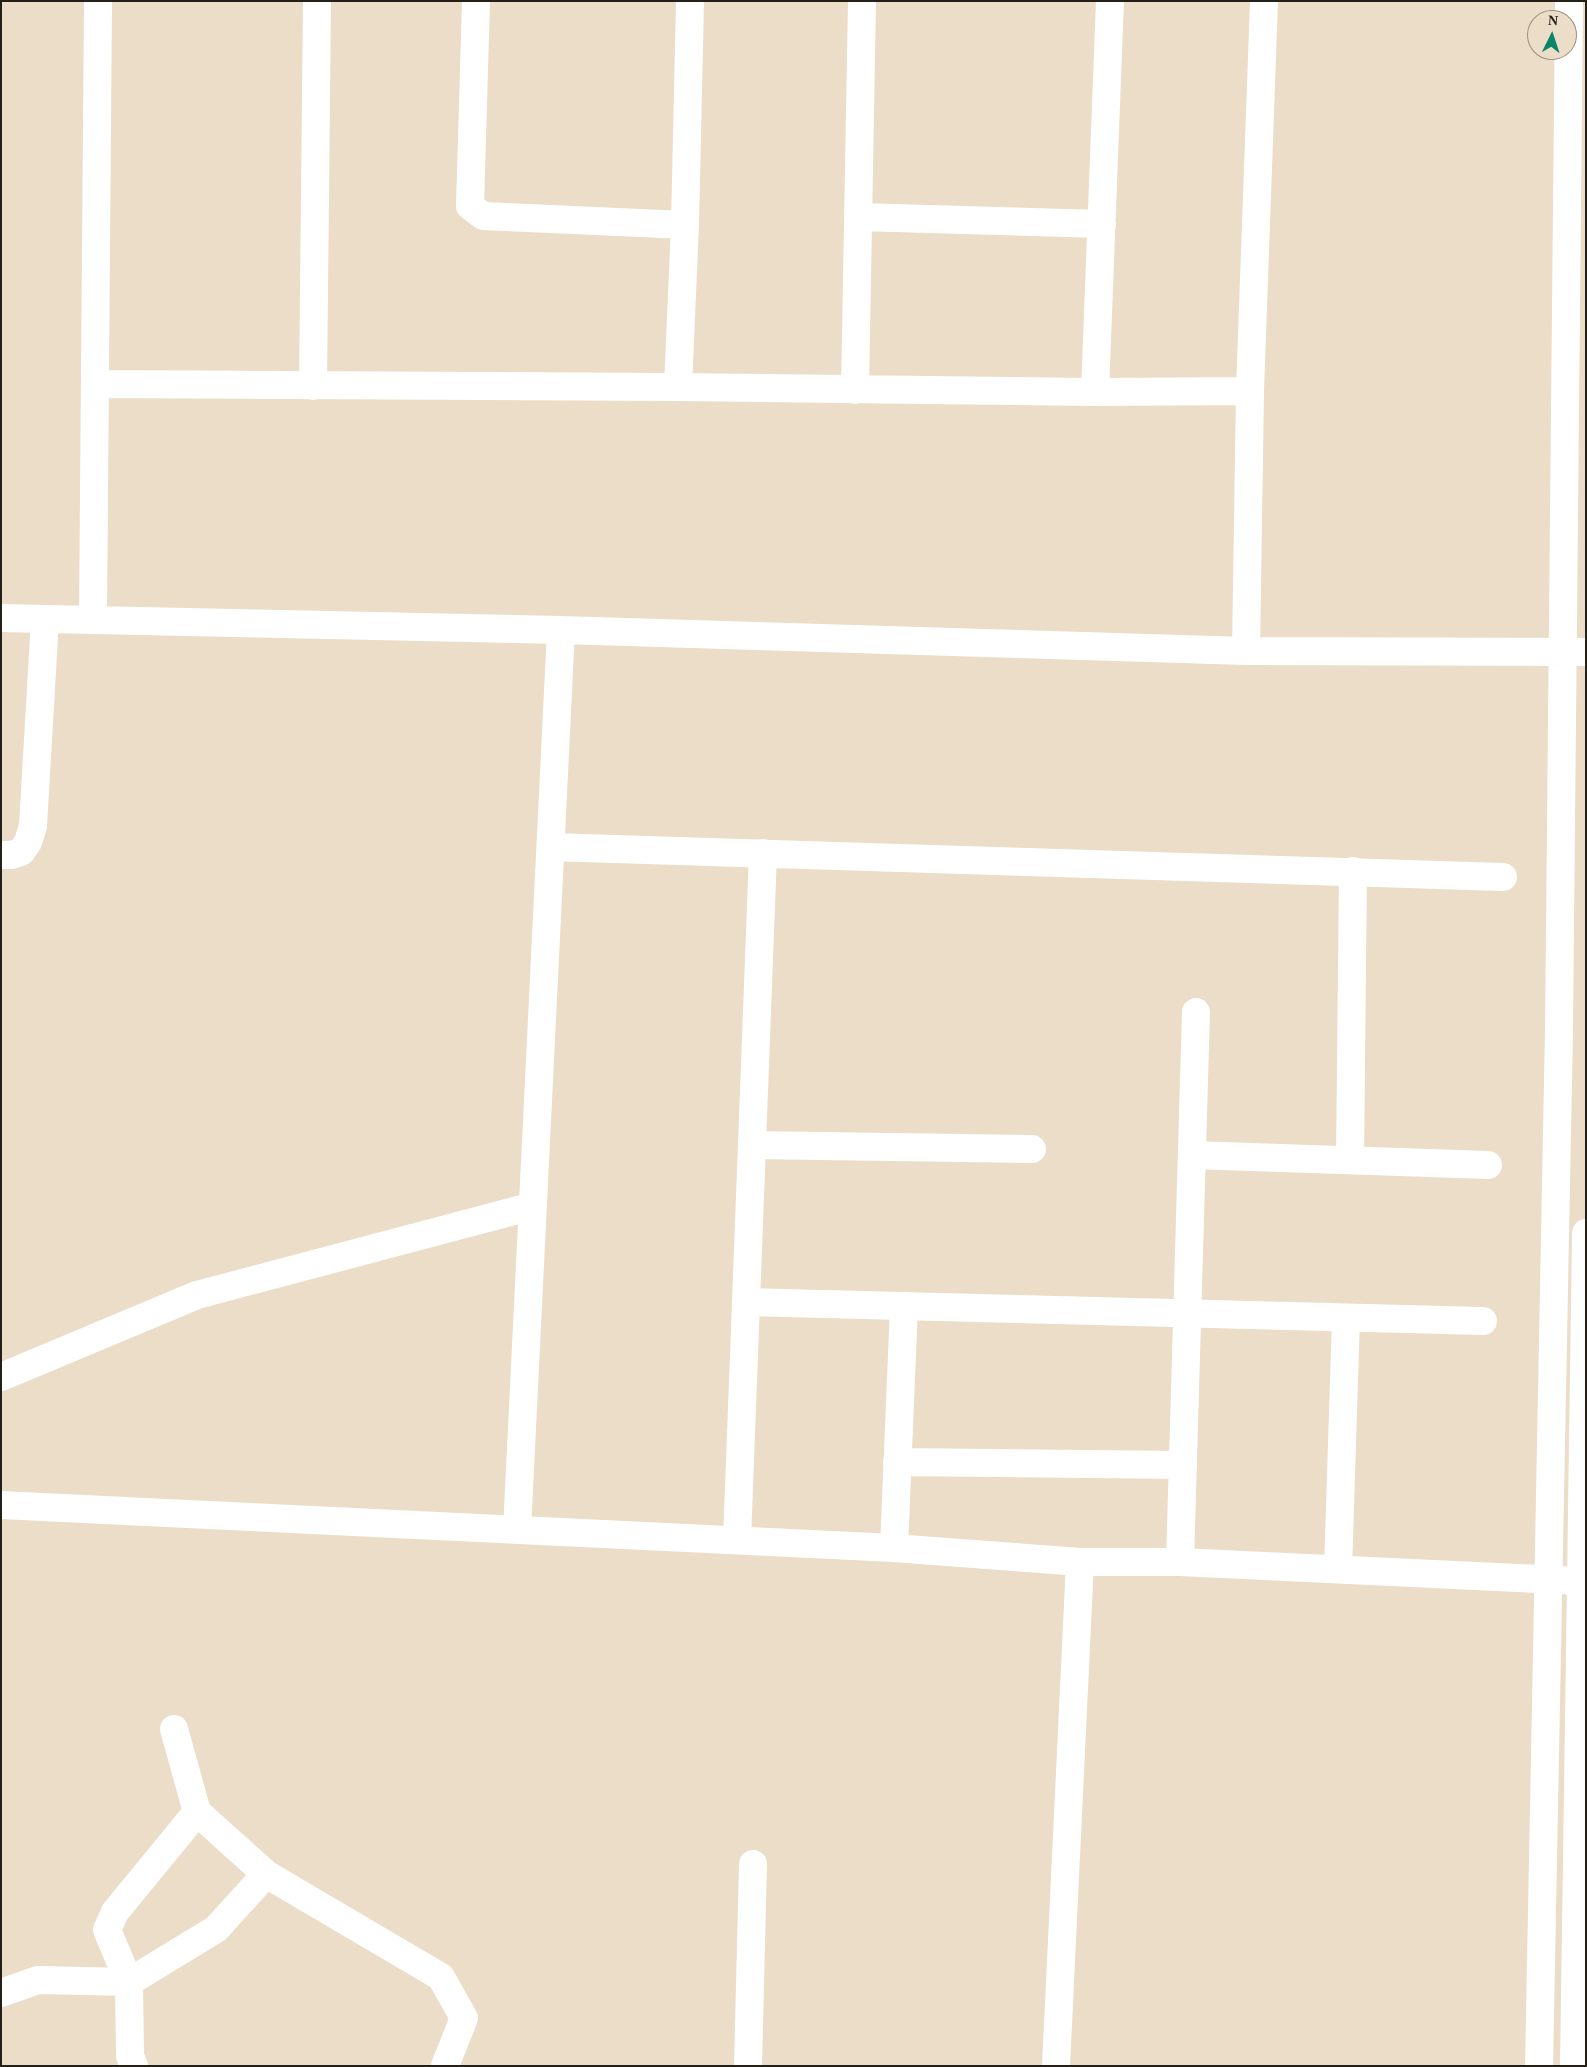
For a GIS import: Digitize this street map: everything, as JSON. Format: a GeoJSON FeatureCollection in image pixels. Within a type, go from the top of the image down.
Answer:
{"type":"FeatureCollection","features":[{"type":"Feature","properties":{"kind":"street"},"geometry":{"type":"LineString","coordinates":[[93,619],[98,1]]}},
{"type":"Feature","properties":{"kind":"street"},"geometry":{"type":"LineString","coordinates":[[313,386],[317,1]]}},
{"type":"Feature","properties":{"kind":"street"},"geometry":{"type":"LineString","coordinates":[[476,1],[470,206],[483,216],[685,225]]}},
{"type":"Feature","properties":{"kind":"street"},"geometry":{"type":"LineString","coordinates":[[678,387],[685,225],[690,1]]}},
{"type":"Feature","properties":{"kind":"street"},"geometry":{"type":"LineString","coordinates":[[855,390],[860,216],[862,1]]}},
{"type":"Feature","properties":{"kind":"street"},"geometry":{"type":"LineString","coordinates":[[1095,392],[1110,1]]}},
{"type":"Feature","properties":{"kind":"street"},"geometry":{"type":"LineString","coordinates":[[1246,651],[1250,391],[1264,1]]}},
{"type":"Feature","properties":{"kind":"street"},"geometry":{"type":"LineString","coordinates":[[1539,2066],[1559,1030],[1574,651],[1569,1]]}},
{"type":"Feature","properties":{"kind":"street"},"geometry":{"type":"LineString","coordinates":[[860,216],[1102,224]]}},
{"type":"Feature","properties":{"kind":"street"},"geometry":{"type":"LineString","coordinates":[[95,384],[678,387],[1095,392],[1250,391]]}},
{"type":"Feature","properties":{"kind":"street"},"geometry":{"type":"LineString","coordinates":[[1,618],[561,630],[1246,651],[1574,651]]}},
{"type":"Feature","properties":{"kind":"street"},"geometry":{"type":"LineString","coordinates":[[1,855],[10,856],[21,852],[28,842],[33,826],[45,619]]}},
{"type":"Feature","properties":{"kind":"street"},"geometry":{"type":"LineString","coordinates":[[517,1530],[561,630]]}},
{"type":"Feature","properties":{"kind":"street"},"geometry":{"type":"LineString","coordinates":[[551,846],[1503,876]]}},
{"type":"Feature","properties":{"kind":"street"},"geometry":{"type":"LineString","coordinates":[[737,1540],[763,853]]}},
{"type":"Feature","properties":{"kind":"street"},"geometry":{"type":"LineString","coordinates":[[1350,1160],[1353,871]]}},
{"type":"Feature","properties":{"kind":"street"},"geometry":{"type":"LineString","coordinates":[[1180,1562],[1196,1012]]}},
{"type":"Feature","properties":{"kind":"street"},"geometry":{"type":"LineString","coordinates":[[752,1145],[1032,1149]]}},
{"type":"Feature","properties":{"kind":"street"},"geometry":{"type":"LineString","coordinates":[[1192,1156],[1488,1165]]}},
{"type":"Feature","properties":{"kind":"street"},"geometry":{"type":"LineString","coordinates":[[1,1377],[197,1295],[533,1206]]}},
{"type":"Feature","properties":{"kind":"street"},"geometry":{"type":"LineString","coordinates":[[1574,2066],[1586,1232]]}},
{"type":"Feature","properties":{"kind":"street"},"geometry":{"type":"LineString","coordinates":[[746,1302],[1483,1322]]}},
{"type":"Feature","properties":{"kind":"street"},"geometry":{"type":"LineString","coordinates":[[894,1548],[904,1306]]}},
{"type":"Feature","properties":{"kind":"street"},"geometry":{"type":"LineString","coordinates":[[1338,1569],[1346,1318]]}},
{"type":"Feature","properties":{"kind":"street"},"geometry":{"type":"LineString","coordinates":[[897,1462],[1183,1465]]}},
{"type":"Feature","properties":{"kind":"street"},"geometry":{"type":"LineString","coordinates":[[1,1505],[894,1548],[1080,1562],[1180,1562],[1582,1581]]}},
{"type":"Feature","properties":{"kind":"street"},"geometry":{"type":"LineString","coordinates":[[1056,2066],[1080,1562]]}},
{"type":"Feature","properties":{"kind":"street"},"geometry":{"type":"LineString","coordinates":[[174,1728],[197,1812],[266,1874],[441,1977],[464,2018],[445,2066]]}},
{"type":"Feature","properties":{"kind":"street"},"geometry":{"type":"LineString","coordinates":[[134,2066],[130,2056],[129,1982],[108,1930],[115,1912],[197,1812]]}},
{"type":"Feature","properties":{"kind":"street"},"geometry":{"type":"LineString","coordinates":[[748,2066],[753,1864]]}},
{"type":"Feature","properties":{"kind":"street"},"geometry":{"type":"LineString","coordinates":[[1,1993],[38,1980],[129,1982],[216,1929],[266,1874]]}}]}
